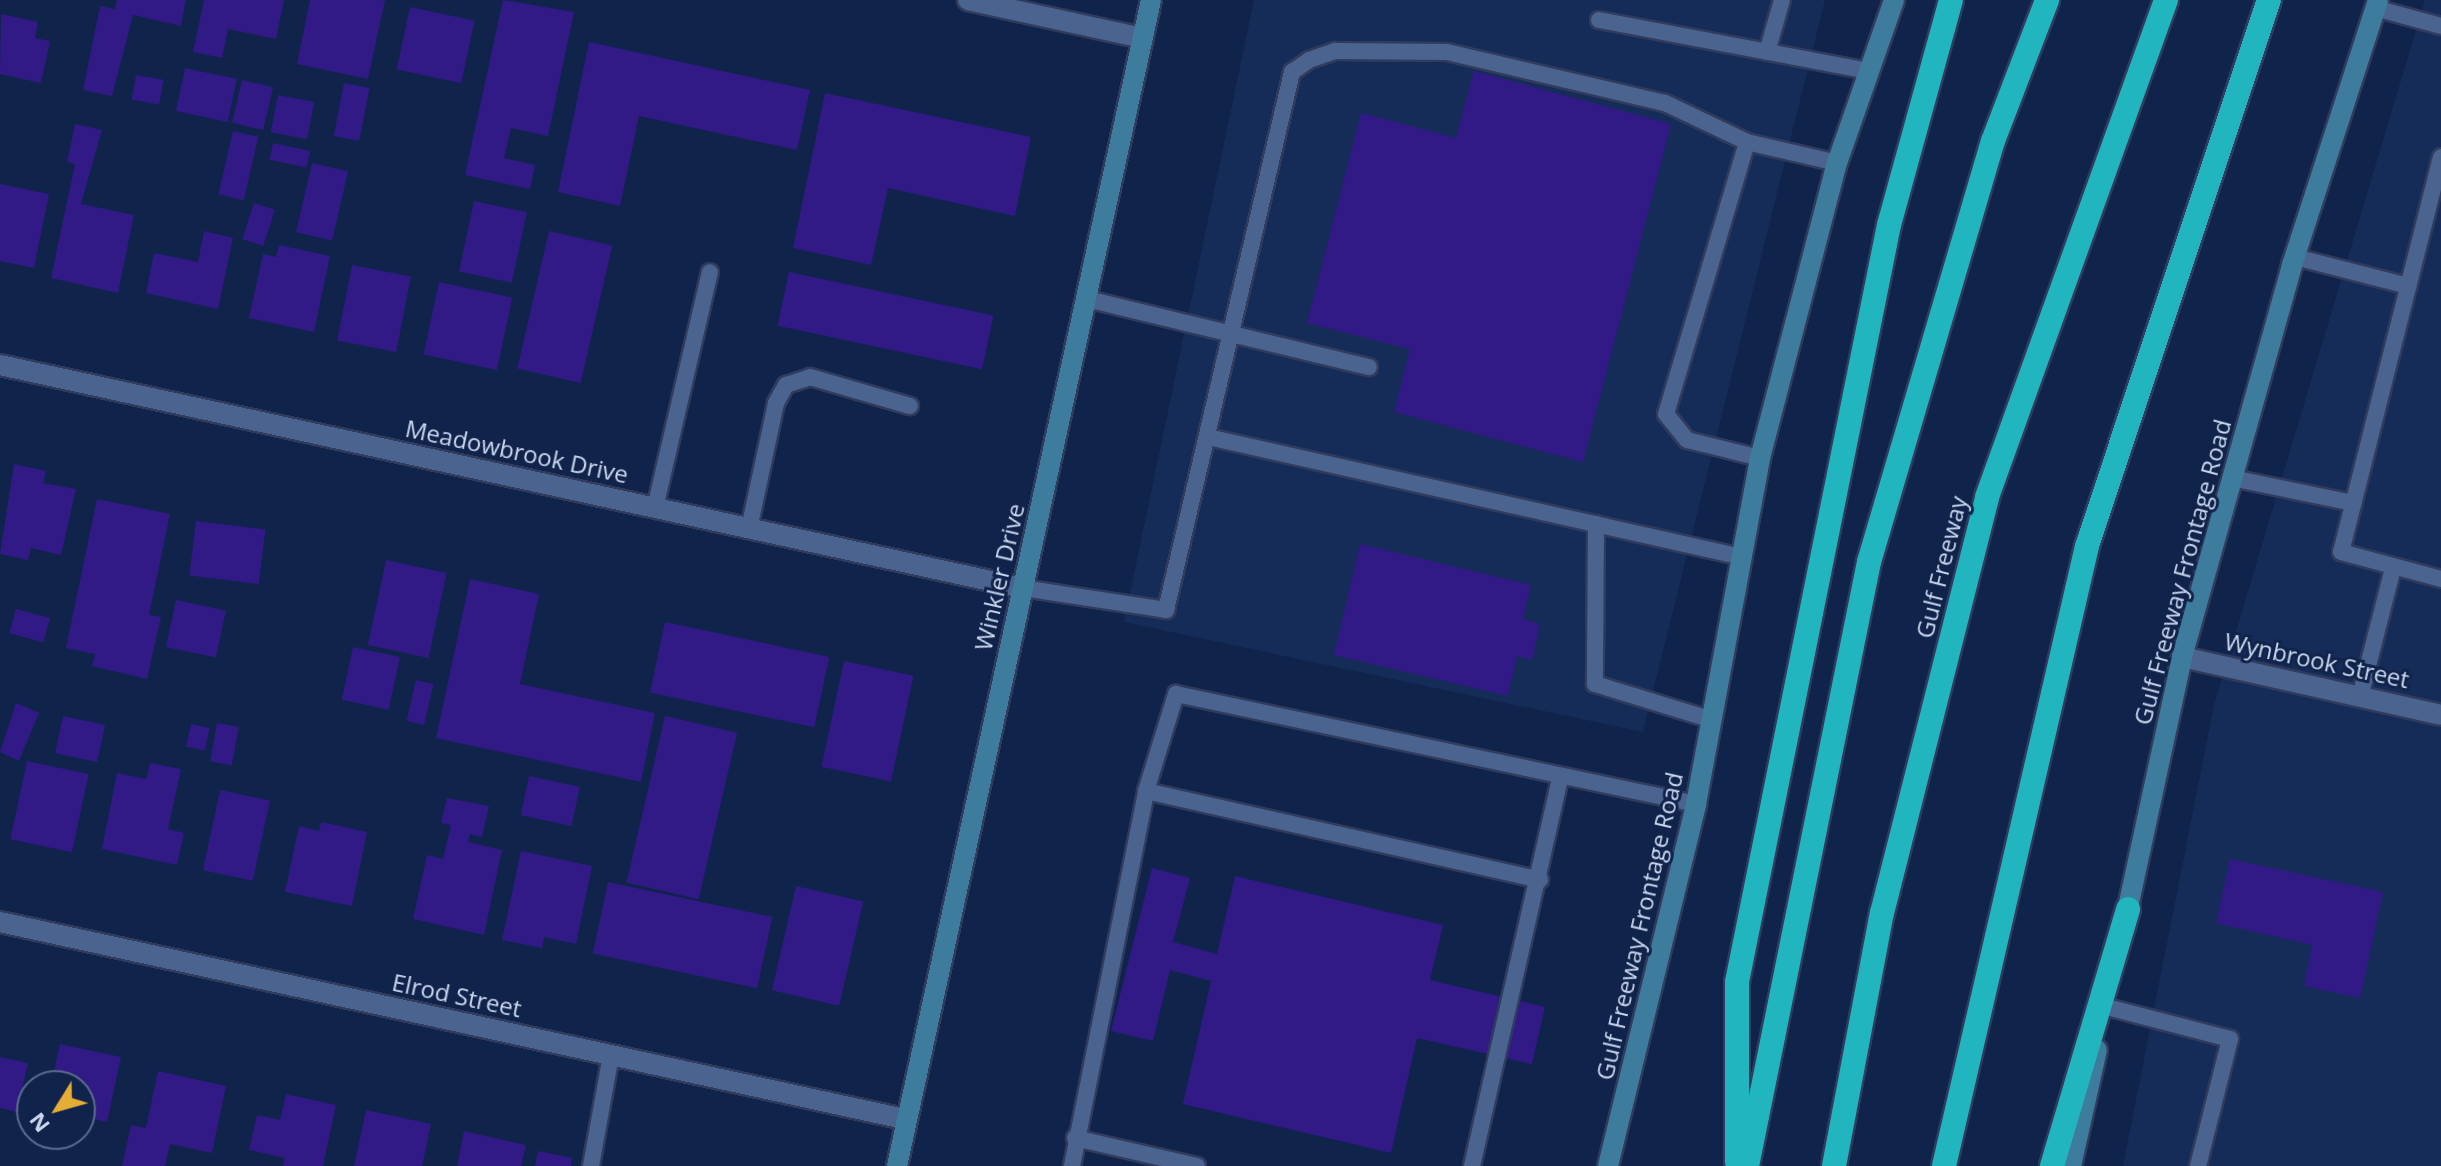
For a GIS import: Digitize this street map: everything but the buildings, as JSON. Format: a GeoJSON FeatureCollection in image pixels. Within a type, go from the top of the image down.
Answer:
{"type":"FeatureCollection","features":[{"type":"Feature","properties":{"kind":"highway"},"geometry":{"type":"LineString","coordinates":[[1737,1166],[1737,982],[1889,225],[1951,0]]}},
{"type":"Feature","properties":{"kind":"highway"},"geometry":{"type":"LineString","coordinates":[[1747,1166],[1869,562],[1993,141],[2047,0]]}},
{"type":"Feature","properties":{"kind":"highway","name":"Gulf Freeway"},"geometry":{"type":"LineString","coordinates":[[1834,1166],[1882,913],[1987,497],[2166,0]]}},
{"type":"Feature","properties":{"kind":"highway"},"geometry":{"type":"LineString","coordinates":[[1944,1166],[2087,546],[2269,0]]}},
{"type":"Feature","properties":{"kind":"highway"},"geometry":{"type":"LineString","coordinates":[[2052,1166],[2128,909]]}},
{"type":"Feature","properties":{"kind":"main road","name":"Winkler Drive"},"geometry":{"type":"LineString","coordinates":[[897,1166],[904,1119],[1151,0]]}},
{"type":"Feature","properties":{"kind":"main road","name":"Gulf Freeway Frontage Road"},"geometry":{"type":"LineString","coordinates":[[1608,1166],[1696,804],[1760,458],[1837,163],[1894,0]]}},
{"type":"Feature","properties":{"kind":"main road","name":"Gulf Freeway Frontage Road"},"geometry":{"type":"LineString","coordinates":[[2071,1166],[2182,657],[2295,257],[2377,4]]}},
{"type":"Feature","properties":{"kind":"street"},"geometry":{"type":"LineString","coordinates":[[968,0],[1143,38]]}},
{"type":"Feature","properties":{"kind":"street","name":"Meadowbrook Drive"},"geometry":{"type":"LineString","coordinates":[[0,365],[1023,588]]}},
{"type":"Feature","properties":{"kind":"street","name":"Wynbrook Street"},"geometry":{"type":"LineString","coordinates":[[2182,657],[2361,693],[2441,715]]}},
{"type":"Feature","properties":{"kind":"street","name":"Elrod Street"},"geometry":{"type":"LineString","coordinates":[[0,922],[904,1119]]}},
{"type":"Feature","properties":{"kind":"lane"},"geometry":{"type":"LineString","coordinates":[[1767,52],[1782,0]]}},
{"type":"Feature","properties":{"kind":"lane"},"geometry":{"type":"LineString","coordinates":[[2377,4],[2441,26]]}},
{"type":"Feature","properties":{"kind":"lane"},"geometry":{"type":"LineString","coordinates":[[1599,20],[1869,71]]}},
{"type":"Feature","properties":{"kind":"lane"},"geometry":{"type":"LineString","coordinates":[[1023,588],[1166,610],[1233,335],[1292,72],[1309,60],[1335,51],[1447,52],[1665,103],[1747,142],[1837,163]]}},
{"type":"Feature","properties":{"kind":"lane"},"geometry":{"type":"LineString","coordinates":[[1747,142],[1666,414],[1687,440],[1760,458]]}},
{"type":"Feature","properties":{"kind":"lane"},"geometry":{"type":"LineString","coordinates":[[2441,157],[2341,552],[2441,579]]}},
{"type":"Feature","properties":{"kind":"lane"},"geometry":{"type":"LineString","coordinates":[[2295,257],[2408,286]]}},
{"type":"Feature","properties":{"kind":"lane"},"geometry":{"type":"LineString","coordinates":[[655,508],[710,272]]}},
{"type":"Feature","properties":{"kind":"lane"},"geometry":{"type":"LineString","coordinates":[[1087,299],[1369,367]]}},
{"type":"Feature","properties":{"kind":"lane"},"geometry":{"type":"LineString","coordinates":[[749,529],[776,403],[786,385],[810,377],[910,406]]}},
{"type":"Feature","properties":{"kind":"lane"},"geometry":{"type":"LineString","coordinates":[[1208,437],[1742,557]]}},
{"type":"Feature","properties":{"kind":"lane"},"geometry":{"type":"LineString","coordinates":[[2232,478],[2353,503]]}},
{"type":"Feature","properties":{"kind":"lane"},"geometry":{"type":"LineString","coordinates":[[1596,524],[1595,684],[1712,720]]}},
{"type":"Feature","properties":{"kind":"lane"},"geometry":{"type":"LineString","coordinates":[[2361,693],[2393,568]]}},
{"type":"Feature","properties":{"kind":"lane"},"geometry":{"type":"LineString","coordinates":[[1072,1166],[1075,1138],[1146,791],[1176,694],[1560,778],[1696,804]]}},
{"type":"Feature","properties":{"kind":"lane"},"geometry":{"type":"LineString","coordinates":[[1472,1166],[1540,880],[1560,778]]}},
{"type":"Feature","properties":{"kind":"lane"},"geometry":{"type":"LineString","coordinates":[[1146,791],[1540,880]]}},
{"type":"Feature","properties":{"kind":"lane"},"geometry":{"type":"LineString","coordinates":[[2107,1007],[2230,1039],[2198,1166]]}},
{"type":"Feature","properties":{"kind":"lane"},"geometry":{"type":"LineString","coordinates":[[591,1166],[611,1055]]}},
{"type":"Feature","properties":{"kind":"lane"},"geometry":{"type":"LineString","coordinates":[[1075,1138],[1197,1166]]}},
{"type":"Feature","properties":{"kind":"shaded area"},"geometry":{"type":"Polygon","coordinates":[[[1254,0],[1825,0],[1643,732],[1124,622],[1254,0]]]}},
{"type":"Feature","properties":{"kind":"shaded area"},"geometry":{"type":"Polygon","coordinates":[[[2425,0],[2441,0],[2441,1166],[2123,1166],[2214,705],[2425,0]]]}}]}
